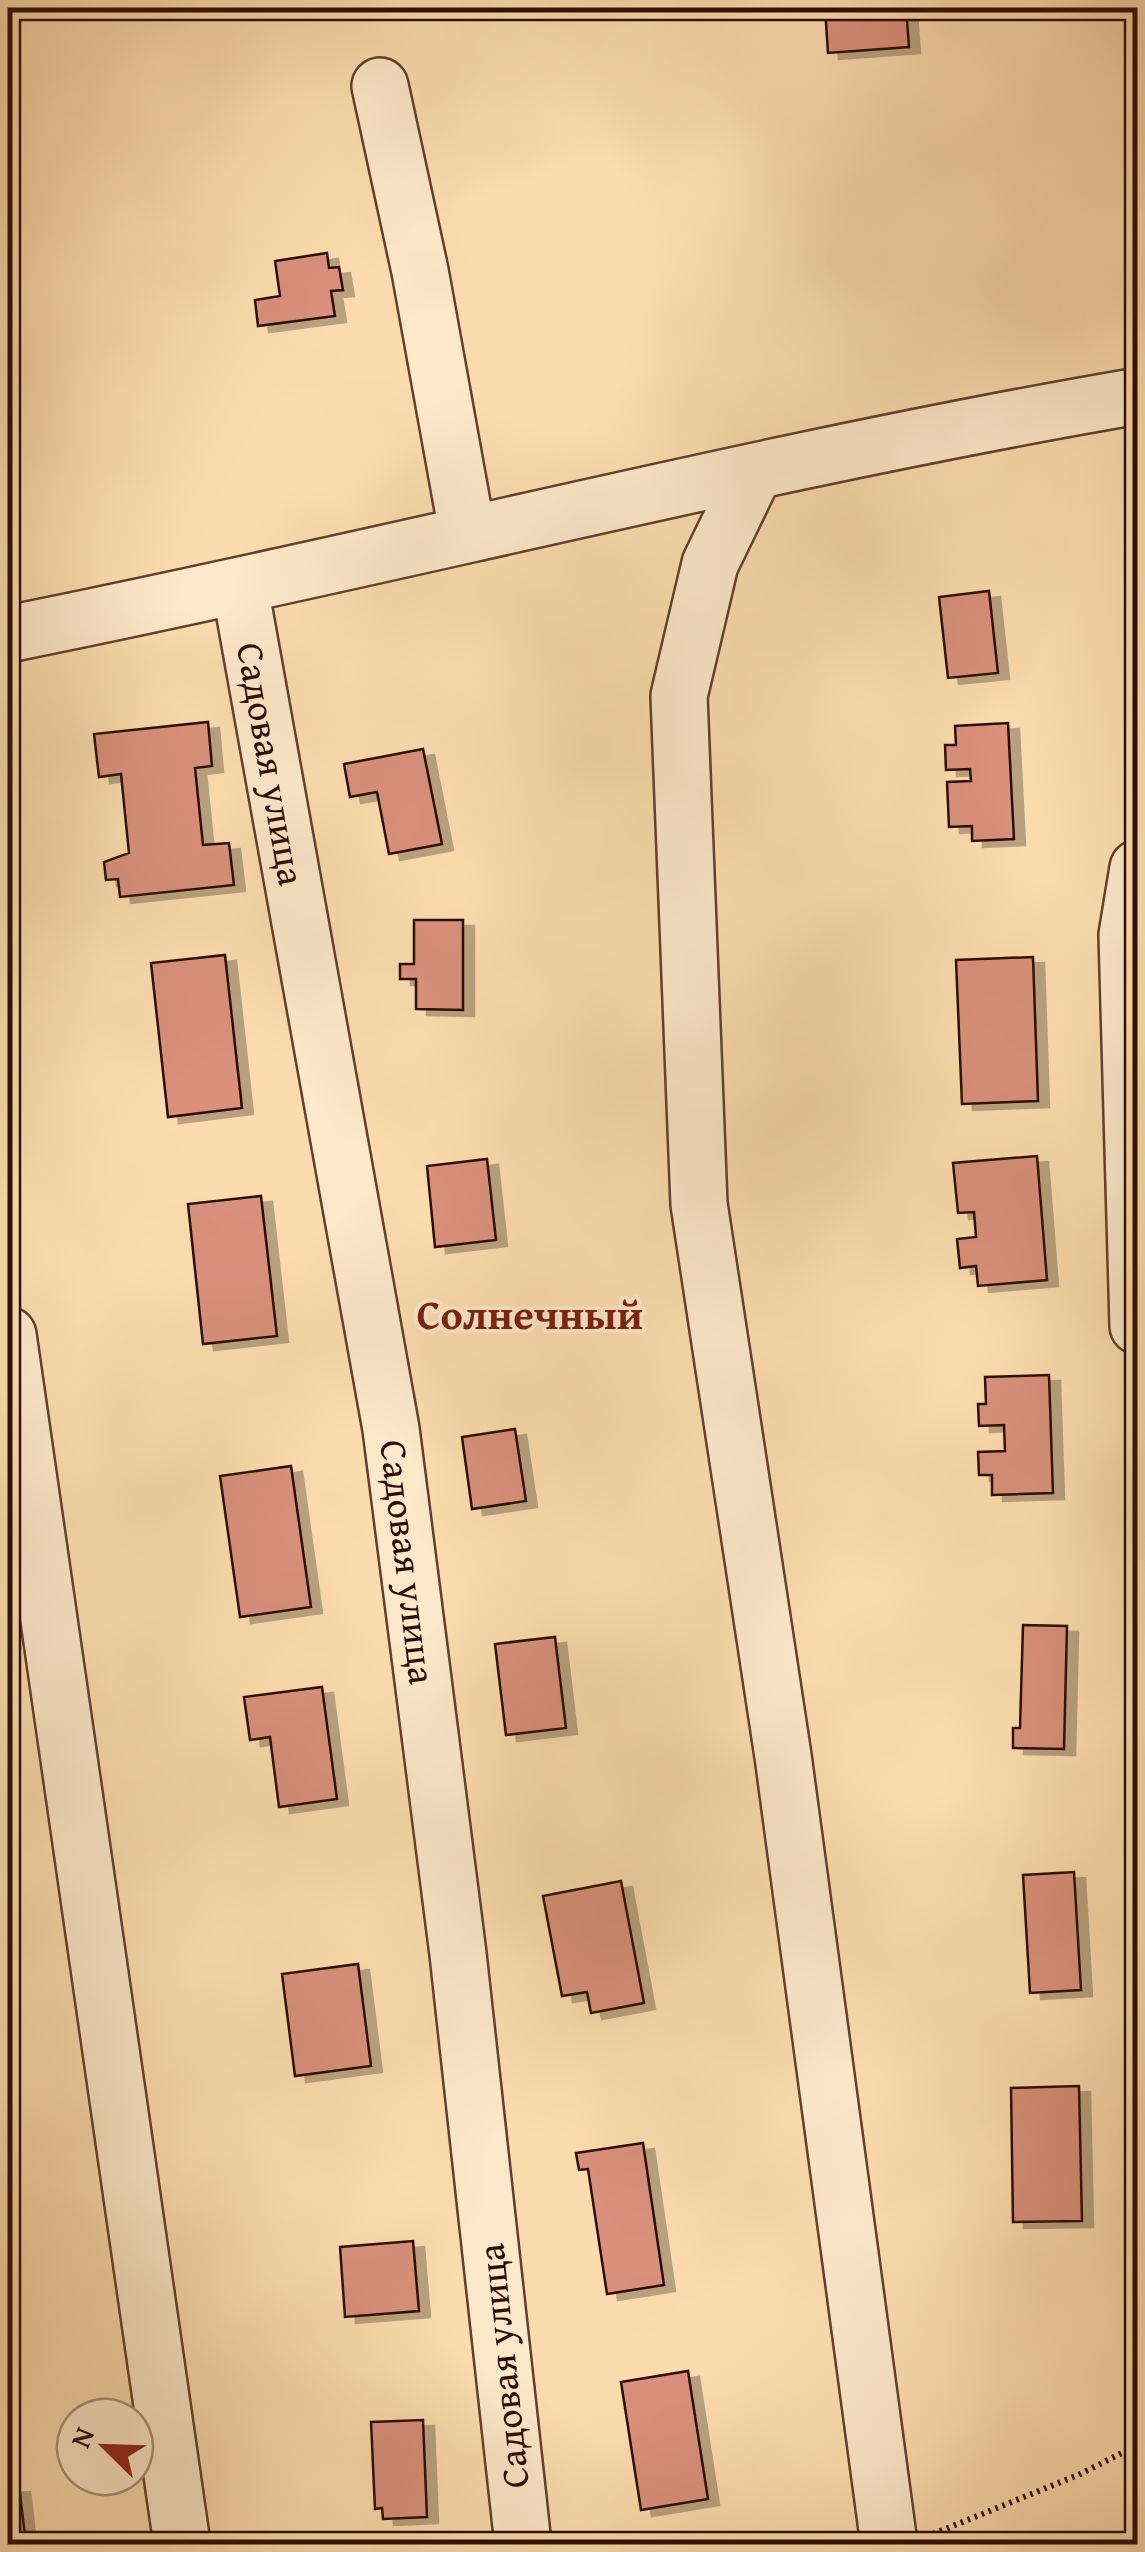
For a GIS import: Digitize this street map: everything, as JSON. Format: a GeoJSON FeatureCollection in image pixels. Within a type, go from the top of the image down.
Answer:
{"type":"FeatureCollection","features":[{"type":"Feature","properties":{"kind":"street"},"geometry":{"type":"LineString","coordinates":[[380,86],[420,271],[468,531]]}},
{"type":"Feature","properties":{"kind":"street"},"geometry":{"type":"LineString","coordinates":[[8,634],[240,588],[468,531],[984,422],[1138,396]]}},
{"type":"Feature","properties":{"kind":"street"},"geometry":{"type":"LineString","coordinates":[[755,471],[710,564],[679,696],[699,1204],[907,2541]]}},
{"type":"Feature","properties":{"kind":"street","name":"Садовая улица"},"geometry":{"type":"LineString","coordinates":[[240,588],[390,1429],[458,1954],[523,2544]]}},
{"type":"Feature","properties":{"kind":"street"},"geometry":{"type":"LineString","coordinates":[[1138,868],[1127,935],[1138,1326]]}},
{"type":"Feature","properties":{"kind":"street"},"geometry":{"type":"LineString","coordinates":[[8,1335],[182,2544]]}},
{"type":"Feature","properties":{"kind":"path"},"geometry":{"type":"LineString","coordinates":[[907,2541],[1078,2475],[1138,2445]]}},
{"type":"Feature","properties":{"kind":"building"},"geometry":{"type":"Polygon","coordinates":[[[825,8],[906,8],[909,47],[828,53],[825,8]]]}},
{"type":"Feature","properties":{"kind":"building"},"geometry":{"type":"Polygon","coordinates":[[[327,253],[329,268],[339,267],[343,290],[331,291],[335,316],[258,326],[255,300],[280,296],[275,261],[327,253]]]}},
{"type":"Feature","properties":{"kind":"building"},"geometry":{"type":"Polygon","coordinates":[[[989,591],[998,673],[948,678],[939,597],[989,591]]]}},
{"type":"Feature","properties":{"kind":"building"},"geometry":{"type":"Polygon","coordinates":[[[208,722],[212,766],[195,768],[203,845],[229,843],[234,885],[120,897],[118,879],[106,880],[104,862],[129,853],[121,774],[99,777],[94,734],[208,722]]]}},
{"type":"Feature","properties":{"kind":"building"},"geometry":{"type":"Polygon","coordinates":[[[1008,723],[1014,839],[972,841],[972,826],[949,827],[947,782],[971,781],[970,769],[946,770],[945,745],[956,745],[955,726],[1008,723]]]}},
{"type":"Feature","properties":{"kind":"building"},"geometry":{"type":"Polygon","coordinates":[[[423,749],[442,844],[389,854],[377,792],[350,797],[344,764],[423,749]]]}},
{"type":"Feature","properties":{"kind":"building"},"geometry":{"type":"Polygon","coordinates":[[[414,920],[463,920],[463,1010],[416,1009],[416,979],[400,979],[400,964],[414,964],[414,920]]]}},
{"type":"Feature","properties":{"kind":"building"},"geometry":{"type":"Polygon","coordinates":[[[225,955],[242,1108],[168,1117],[151,963],[225,955]]]}},
{"type":"Feature","properties":{"kind":"building"},"geometry":{"type":"Polygon","coordinates":[[[1033,957],[1038,1101],[962,1104],[956,960],[1033,957]]]}},
{"type":"Feature","properties":{"kind":"building"},"geometry":{"type":"Polygon","coordinates":[[[1037,1156],[1047,1280],[978,1286],[976,1266],[960,1268],[957,1239],[976,1237],[974,1212],[958,1213],[953,1163],[1037,1156]]]}},
{"type":"Feature","properties":{"kind":"building"},"geometry":{"type":"Polygon","coordinates":[[[487,1159],[496,1240],[435,1247],[427,1166],[487,1159]]]}},
{"type":"Feature","properties":{"kind":"building"},"geometry":{"type":"Polygon","coordinates":[[[261,1196],[277,1336],[203,1344],[188,1204],[261,1196]]]}},
{"type":"Feature","properties":{"kind":"building"},"geometry":{"type":"Polygon","coordinates":[[[1049,1375],[1053,1493],[992,1495],[992,1475],[979,1475],[978,1452],[1005,1451],[1004,1425],[979,1426],[978,1404],[986,1404],[985,1377],[1049,1375]]]}},
{"type":"Feature","properties":{"kind":"building"},"geometry":{"type":"Polygon","coordinates":[[[515,1429],[526,1501],[472,1509],[462,1437],[515,1429]]]}},
{"type":"Feature","properties":{"kind":"building"},"geometry":{"type":"Polygon","coordinates":[[[291,1466],[311,1607],[240,1617],[220,1476],[291,1466]]]}},
{"type":"Feature","properties":{"kind":"building"},"geometry":{"type":"Polygon","coordinates":[[[1023,1625],[1067,1626],[1064,1749],[1013,1748],[1013,1728],[1020,1728],[1023,1625]]]}},
{"type":"Feature","properties":{"kind":"building"},"geometry":{"type":"Polygon","coordinates":[[[555,1637],[566,1728],[506,1735],[495,1644],[555,1637]]]}},
{"type":"Feature","properties":{"kind":"building"},"geometry":{"type":"Polygon","coordinates":[[[322,1687],[337,1799],[279,1807],[270,1737],[250,1740],[244,1697],[322,1687]]]}},
{"type":"Feature","properties":{"kind":"building"},"geometry":{"type":"Polygon","coordinates":[[[1074,1872],[1081,1990],[1030,1993],[1023,1875],[1074,1872]]]}},
{"type":"Feature","properties":{"kind":"building"},"geometry":{"type":"Polygon","coordinates":[[[621,1881],[644,2003],[591,2013],[587,1992],[562,1996],[543,1896],[621,1881]]]}},
{"type":"Feature","properties":{"kind":"building"},"geometry":{"type":"Polygon","coordinates":[[[358,1964],[371,2066],[295,2076],[282,1974],[358,1964]]]}},
{"type":"Feature","properties":{"kind":"building"},"geometry":{"type":"Polygon","coordinates":[[[1079,2086],[1082,2221],[1013,2222],[1011,2088],[1079,2086]]]}},
{"type":"Feature","properties":{"kind":"building"},"geometry":{"type":"Polygon","coordinates":[[[643,2143],[664,2285],[607,2294],[588,2169],[579,2170],[576,2153],[643,2143]]]}},
{"type":"Feature","properties":{"kind":"building"},"geometry":{"type":"Polygon","coordinates":[[[413,2241],[419,2311],[345,2317],[340,2247],[413,2241]]]}},
{"type":"Feature","properties":{"kind":"building"},"geometry":{"type":"Polygon","coordinates":[[[688,2371],[708,2499],[641,2510],[621,2382],[688,2371]]]}},
{"type":"Feature","properties":{"kind":"building"},"geometry":{"type":"Polygon","coordinates":[[[423,2420],[427,2517],[383,2519],[382,2508],[375,2509],[371,2422],[423,2420]]]}},
{"type":"Feature","properties":{"kind":"building"},"geometry":{"type":"Polygon","coordinates":[[[19,2486],[26,2544],[8,2544],[8,2487],[19,2486]]]}},
{"type":"Feature","properties":{"kind":"district","name":"Солнечный"},"geometry":{"type":"Point","coordinates":[530,1314]}}]}
